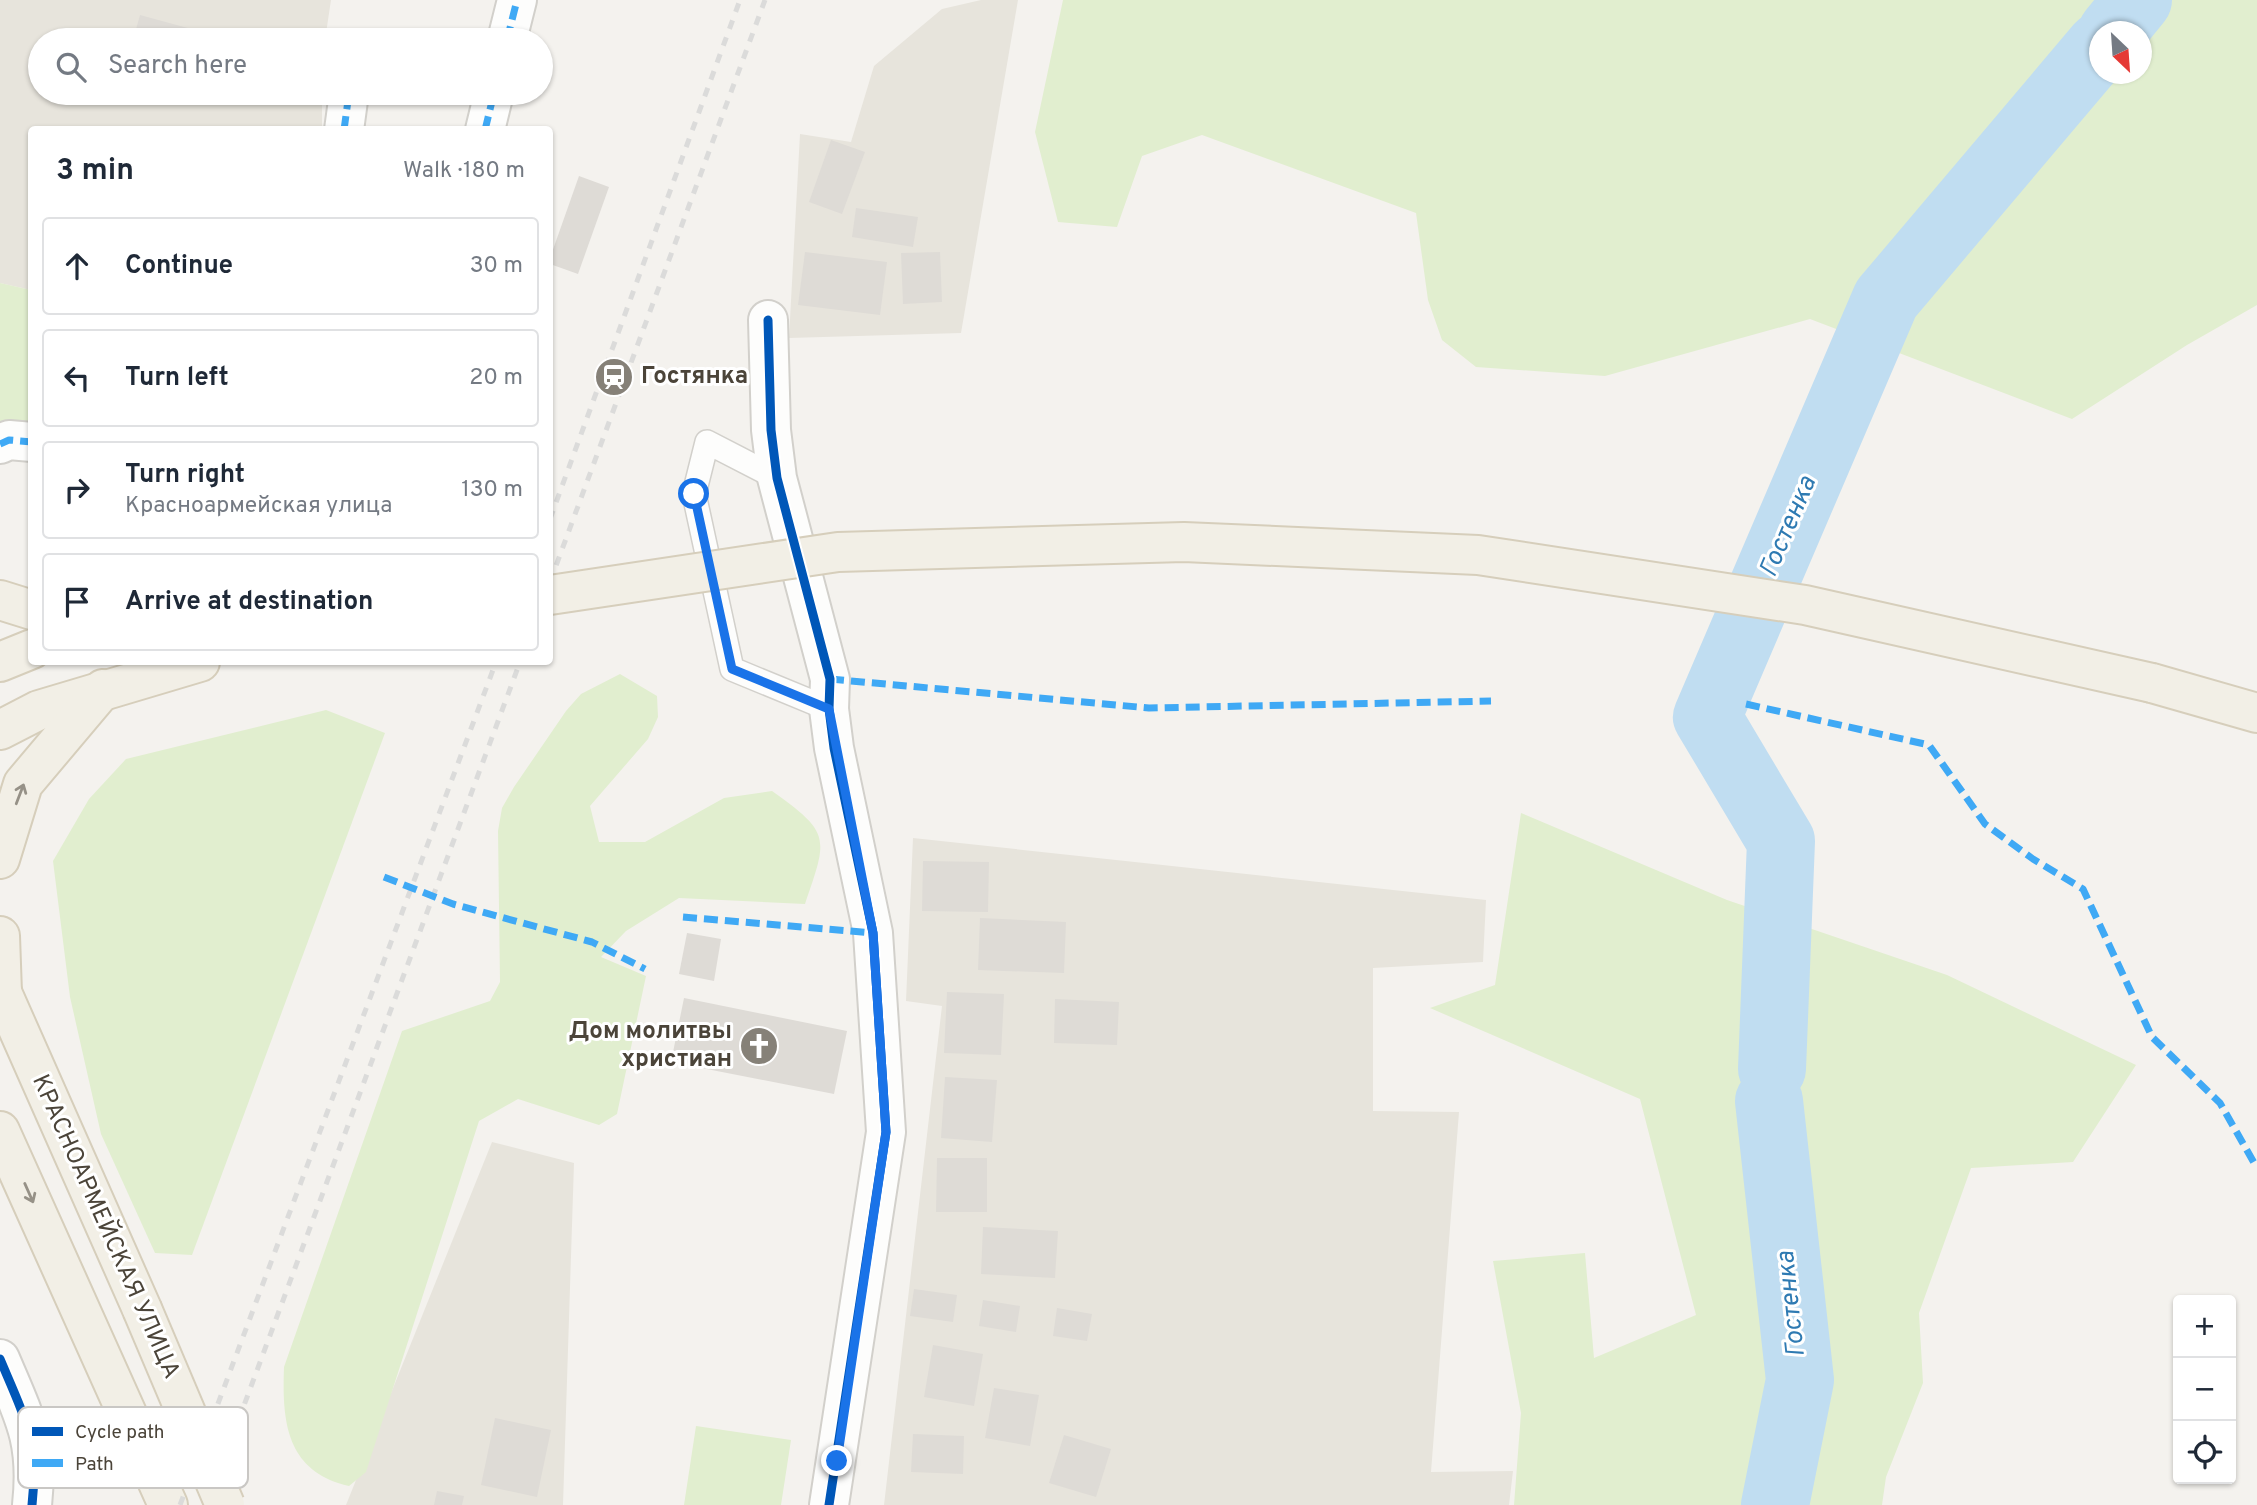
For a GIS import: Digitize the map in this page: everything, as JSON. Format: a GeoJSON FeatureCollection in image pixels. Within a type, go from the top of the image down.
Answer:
{"type":"FeatureCollection","features":[{"type":"Feature","properties":{"kind":"main road"},"geometry":{"type":"LineString","coordinates":[[553,595],[838,552],[1184,542],[1478,555],[1805,605],[2151,683],[2257,713]]}},
{"type":"Feature","properties":{"kind":"main road"},"geometry":{"type":"LineString","coordinates":[[0,600],[28,609]]}},
{"type":"Feature","properties":{"kind":"main road"},"geometry":{"type":"LineString","coordinates":[[0,663],[28,651]]}},
{"type":"Feature","properties":{"kind":"main road"},"geometry":{"type":"LineString","coordinates":[[0,730],[39,710],[189,665]]}},
{"type":"Feature","properties":{"kind":"main road"},"geometry":{"type":"LineString","coordinates":[[0,859],[23,784],[103,689]]}},
{"type":"Feature","properties":{"kind":"main road"},"geometry":{"type":"LineString","coordinates":[[0,936],[1,991]]}},
{"type":"Feature","properties":{"kind":"main road","name":"КРАСНОАРМЕЙСКАЯ УЛИЦА"},"geometry":{"type":"LineString","coordinates":[[1,991],[184,1407]]}},
{"type":"Feature","properties":{"kind":"main road"},"geometry":{"type":"LineString","coordinates":[[0,1131],[124,1407]]}},
{"type":"Feature","properties":{"kind":"main road"},"geometry":{"type":"LineString","coordinates":[[160,1488],[168,1505]]}},
{"type":"Feature","properties":{"kind":"main road","name":"КРАСНОАРМЕЙСКАЯ УЛИЦА"},"geometry":{"type":"LineString","coordinates":[[218,1488],[225,1505]]}},
{"type":"Feature","properties":{"kind":"street"},"geometry":{"type":"LineString","coordinates":[[510,28],[517,0]]}},
{"type":"Feature","properties":{"kind":"street"},"geometry":{"type":"LineString","coordinates":[[345,126],[347,105]]}},
{"type":"Feature","properties":{"kind":"street"},"geometry":{"type":"LineString","coordinates":[[486,126],[491,105]]}},
{"type":"Feature","properties":{"kind":"street"},"geometry":{"type":"LineString","coordinates":[[768,320],[771,430],[777,478],[830,679],[829,709],[873,933],[886,1132],[829,1505]]}},
{"type":"Feature","properties":{"kind":"street"},"geometry":{"type":"LineString","coordinates":[[0,444],[9,440],[28,442]]}},
{"type":"Feature","properties":{"kind":"street"},"geometry":{"type":"LineString","coordinates":[[0,1359],[20,1407]]}},
{"type":"Feature","properties":{"kind":"lane"},"geometry":{"type":"LineString","coordinates":[[777,478],[707,442],[694,494],[729,656],[732,669],[829,709]]}},
{"type":"Feature","properties":{"kind":"shaded area"},"geometry":{"type":"Polygon","coordinates":[[[0,0],[331,0],[327,28],[28,28],[28,105],[322,105],[322,126],[28,126],[28,289],[0,283],[0,0]]]}},
{"type":"Feature","properties":{"kind":"shaded area"},"geometry":{"type":"Polygon","coordinates":[[[981,0],[1018,0],[961,333],[789,338],[800,134],[851,142],[874,66],[942,9],[981,0]]]}},
{"type":"Feature","properties":{"kind":"shaded area"},"geometry":{"type":"Polygon","coordinates":[[[913,838],[1486,900],[1483,962],[1373,968],[1373,1111],[1459,1112],[1431,1472],[1513,1471],[1509,1505],[884,1505],[942,1006],[906,1001],[913,838]]]}},
{"type":"Feature","properties":{"kind":"shaded area"},"geometry":{"type":"Polygon","coordinates":[[[492,1142],[574,1163],[563,1505],[346,1505],[492,1142]]]}},
{"type":"Feature","properties":{"kind":"green space"},"geometry":{"type":"Polygon","coordinates":[[[1063,0],[2257,0],[2257,305],[2187,345],[2072,419],[1810,319],[1605,376],[1476,367],[1442,340],[1428,300],[1416,213],[1202,135],[1142,156],[1117,227],[1058,222],[1035,132],[1063,0]]]}},
{"type":"Feature","properties":{"kind":"green space"},"geometry":{"type":"Polygon","coordinates":[[[0,283],[28,289],[28,426],[0,423],[0,283]]]}},
{"type":"Feature","properties":{"kind":"green space"},"geometry":{"type":"Polygon","coordinates":[[[620,674],[657,696],[658,717],[648,739],[590,806],[599,842],[645,842],[724,798],[772,791],[805,817],[819,838],[818,864],[805,904],[679,898],[626,931],[601,957],[646,976],[617,1114],[599,1125],[518,1099],[479,1121],[366,1472],[349,1486],[328,1479],[312,1469],[292,1442],[284,1407],[284,1367],[402,1031],[490,1001],[500,982],[498,831],[502,808],[566,711],[581,694],[620,674]]]}},
{"type":"Feature","properties":{"kind":"green space"},"geometry":{"type":"Polygon","coordinates":[[[326,710],[385,733],[192,1255],[155,1253],[101,1134],[70,997],[53,861],[89,799],[126,759],[326,710]]]}},
{"type":"Feature","properties":{"kind":"green space"},"geometry":{"type":"Polygon","coordinates":[[[1521,813],[1727,900],[1947,975],[2136,1065],[2073,1162],[1971,1168],[1919,1313],[1923,1383],[1886,1477],[1882,1505],[1514,1505],[1521,1413],[1493,1261],[1585,1253],[1594,1358],[1696,1315],[1640,1099],[1430,1008],[1495,985],[1521,813]]]}},
{"type":"Feature","properties":{"kind":"green space"},"geometry":{"type":"Polygon","coordinates":[[[696,1426],[791,1440],[781,1505],[684,1505],[696,1426]]]}},
{"type":"Feature","properties":{"kind":"building"},"geometry":{"type":"Polygon","coordinates":[[[140,15],[188,28],[136,28],[140,15]]]}},
{"type":"Feature","properties":{"kind":"building"},"geometry":{"type":"Polygon","coordinates":[[[831,140],[865,152],[842,214],[809,202],[831,140]]]}},
{"type":"Feature","properties":{"kind":"building"},"geometry":{"type":"Polygon","coordinates":[[[579,176],[609,187],[578,274],[553,265],[553,250],[579,176]]]}},
{"type":"Feature","properties":{"kind":"building"},"geometry":{"type":"Polygon","coordinates":[[[856,208],[918,217],[913,247],[852,237],[856,208]]]}},
{"type":"Feature","properties":{"kind":"building"},"geometry":{"type":"Polygon","coordinates":[[[805,252],[887,262],[880,315],[798,305],[805,252]]]}},
{"type":"Feature","properties":{"kind":"building"},"geometry":{"type":"Polygon","coordinates":[[[940,252],[942,302],[903,304],[901,253],[940,252]]]}},
{"type":"Feature","properties":{"kind":"building"},"geometry":{"type":"Polygon","coordinates":[[[923,861],[989,862],[988,912],[922,911],[923,861]]]}},
{"type":"Feature","properties":{"kind":"building"},"geometry":{"type":"Polygon","coordinates":[[[980,918],[1066,922],[1064,973],[978,970],[980,918]]]}},
{"type":"Feature","properties":{"kind":"building"},"geometry":{"type":"Polygon","coordinates":[[[687,933],[721,939],[714,981],[679,974],[687,933]]]}},
{"type":"Feature","properties":{"kind":"building"},"geometry":{"type":"Polygon","coordinates":[[[947,992],[1004,994],[1001,1055],[944,1053],[947,992]]]}},
{"type":"Feature","properties":{"kind":"building","name":"Дом молитвы христиан"},"geometry":{"type":"Polygon","coordinates":[[[684,998],[847,1031],[834,1094],[671,1062],[684,998]]]}},
{"type":"Feature","properties":{"kind":"building"},"geometry":{"type":"Polygon","coordinates":[[[1055,999],[1119,1002],[1117,1045],[1054,1043],[1055,999]]]}},
{"type":"Feature","properties":{"kind":"building"},"geometry":{"type":"Polygon","coordinates":[[[945,1077],[997,1080],[992,1142],[941,1138],[945,1077]]]}},
{"type":"Feature","properties":{"kind":"building"},"geometry":{"type":"Polygon","coordinates":[[[937,1158],[987,1158],[987,1212],[936,1212],[937,1158]]]}},
{"type":"Feature","properties":{"kind":"building"},"geometry":{"type":"Polygon","coordinates":[[[983,1227],[1058,1231],[1055,1278],[981,1274],[983,1227]]]}},
{"type":"Feature","properties":{"kind":"building"},"geometry":{"type":"Polygon","coordinates":[[[914,1289],[957,1295],[953,1322],[910,1316],[914,1289]]]}},
{"type":"Feature","properties":{"kind":"building"},"geometry":{"type":"Polygon","coordinates":[[[983,1300],[1020,1306],[1016,1332],[979,1326],[983,1300]]]}},
{"type":"Feature","properties":{"kind":"building"},"geometry":{"type":"Polygon","coordinates":[[[1057,1308],[1092,1314],[1087,1341],[1053,1336],[1057,1308]]]}},
{"type":"Feature","properties":{"kind":"building"},"geometry":{"type":"Polygon","coordinates":[[[933,1345],[983,1354],[974,1406],[924,1397],[933,1345]]]}},
{"type":"Feature","properties":{"kind":"building"},"geometry":{"type":"Polygon","coordinates":[[[994,1388],[1039,1395],[1030,1446],[985,1438],[994,1388]]]}},
{"type":"Feature","properties":{"kind":"building"},"geometry":{"type":"Polygon","coordinates":[[[495,1418],[551,1430],[537,1497],[481,1485],[495,1418]]]}},
{"type":"Feature","properties":{"kind":"building"},"geometry":{"type":"Polygon","coordinates":[[[913,1434],[964,1436],[963,1474],[911,1472],[913,1434]]]}},
{"type":"Feature","properties":{"kind":"building"},"geometry":{"type":"Polygon","coordinates":[[[1064,1435],[1111,1449],[1096,1497],[1049,1483],[1064,1435]]]}},
{"type":"Feature","properties":{"kind":"building"},"geometry":{"type":"Polygon","coordinates":[[[437,1491],[464,1496],[462,1505],[434,1505],[437,1491]]]}},
{"type":"Feature","properties":{"kind":"waterway","name":"Гостенка"},"geometry":{"type":"LineString","coordinates":[[2121,21],[2138,0]]}},
{"type":"Feature","properties":{"kind":"waterway","name":"Гостенка"},"geometry":{"type":"LineString","coordinates":[[1772,1069],[1781,841],[1707,717],[1886,299],[2089,59]]}},
{"type":"Feature","properties":{"kind":"waterway","name":"Гостенка"},"geometry":{"type":"LineString","coordinates":[[1769,1101],[1800,1380],[1775,1505]]}},
{"type":"Feature","properties":{"kind":"railway"},"geometry":{"type":"LineString","coordinates":[[553,511],[740,0]]}},
{"type":"Feature","properties":{"kind":"railway"},"geometry":{"type":"LineString","coordinates":[[553,574],[765,0]]}},
{"type":"Feature","properties":{"kind":"railway"},"geometry":{"type":"LineString","coordinates":[[217,1407],[495,665]]}},
{"type":"Feature","properties":{"kind":"railway"},"geometry":{"type":"LineString","coordinates":[[243,1407],[519,665]]}},
{"type":"Feature","properties":{"kind":"railway"},"geometry":{"type":"LineString","coordinates":[[180,1505],[186,1488]]}},
{"type":"Feature","properties":{"kind":"railway"},"geometry":{"type":"LineString","coordinates":[[207,1505],[213,1488]]}},
{"type":"Feature","properties":{"kind":"marked path"},"geometry":{"type":"LineString","coordinates":[[510,28],[517,0]]}},
{"type":"Feature","properties":{"kind":"marked path"},"geometry":{"type":"LineString","coordinates":[[345,126],[347,105]]}},
{"type":"Feature","properties":{"kind":"marked path"},"geometry":{"type":"LineString","coordinates":[[486,126],[491,105]]}},
{"type":"Feature","properties":{"kind":"marked path"},"geometry":{"type":"LineString","coordinates":[[0,444],[9,440],[28,442]]}},
{"type":"Feature","properties":{"kind":"marked path"},"geometry":{"type":"LineString","coordinates":[[830,679],[1149,708],[1491,701]]}},
{"type":"Feature","properties":{"kind":"marked path"},"geometry":{"type":"LineString","coordinates":[[1746,704],[1929,745],[1985,824],[2033,859],[2083,889],[2152,1037],[2220,1103],[2257,1168]]}},
{"type":"Feature","properties":{"kind":"marked path"},"geometry":{"type":"LineString","coordinates":[[384,877],[453,904],[592,942],[645,969]]}},
{"type":"Feature","properties":{"kind":"marked path"},"geometry":{"type":"LineString","coordinates":[[683,917],[873,933]]}},
{"type":"Feature","properties":{"kind":"cycle path"},"geometry":{"type":"LineString","coordinates":[[768,320],[771,430],[777,478],[830,679],[829,709],[834,748],[873,933],[886,1132],[829,1505]]}},
{"type":"Feature","properties":{"kind":"cycle path"},"geometry":{"type":"LineString","coordinates":[[0,1359],[20,1407]]}},
{"type":"Feature","properties":{"kind":"cycle path"},"geometry":{"type":"LineString","coordinates":[[32,1505],[34,1488]]}},
{"type":"Feature","properties":{"kind":"place","name":"Гостянка"},"geometry":{"type":"Point","coordinates":[614,377]}},
{"type":"Feature","properties":{"kind":"place","name":"Дом молитвы христиан"},"geometry":{"type":"Point","coordinates":[759,1046]}},
{"type":"Feature","properties":{"kind":"route"},"geometry":{"type":"LineString","coordinates":[[694,494],[732,669],[829,709],[834,748],[873,933],[886,1132],[837,1461]]}}]}
